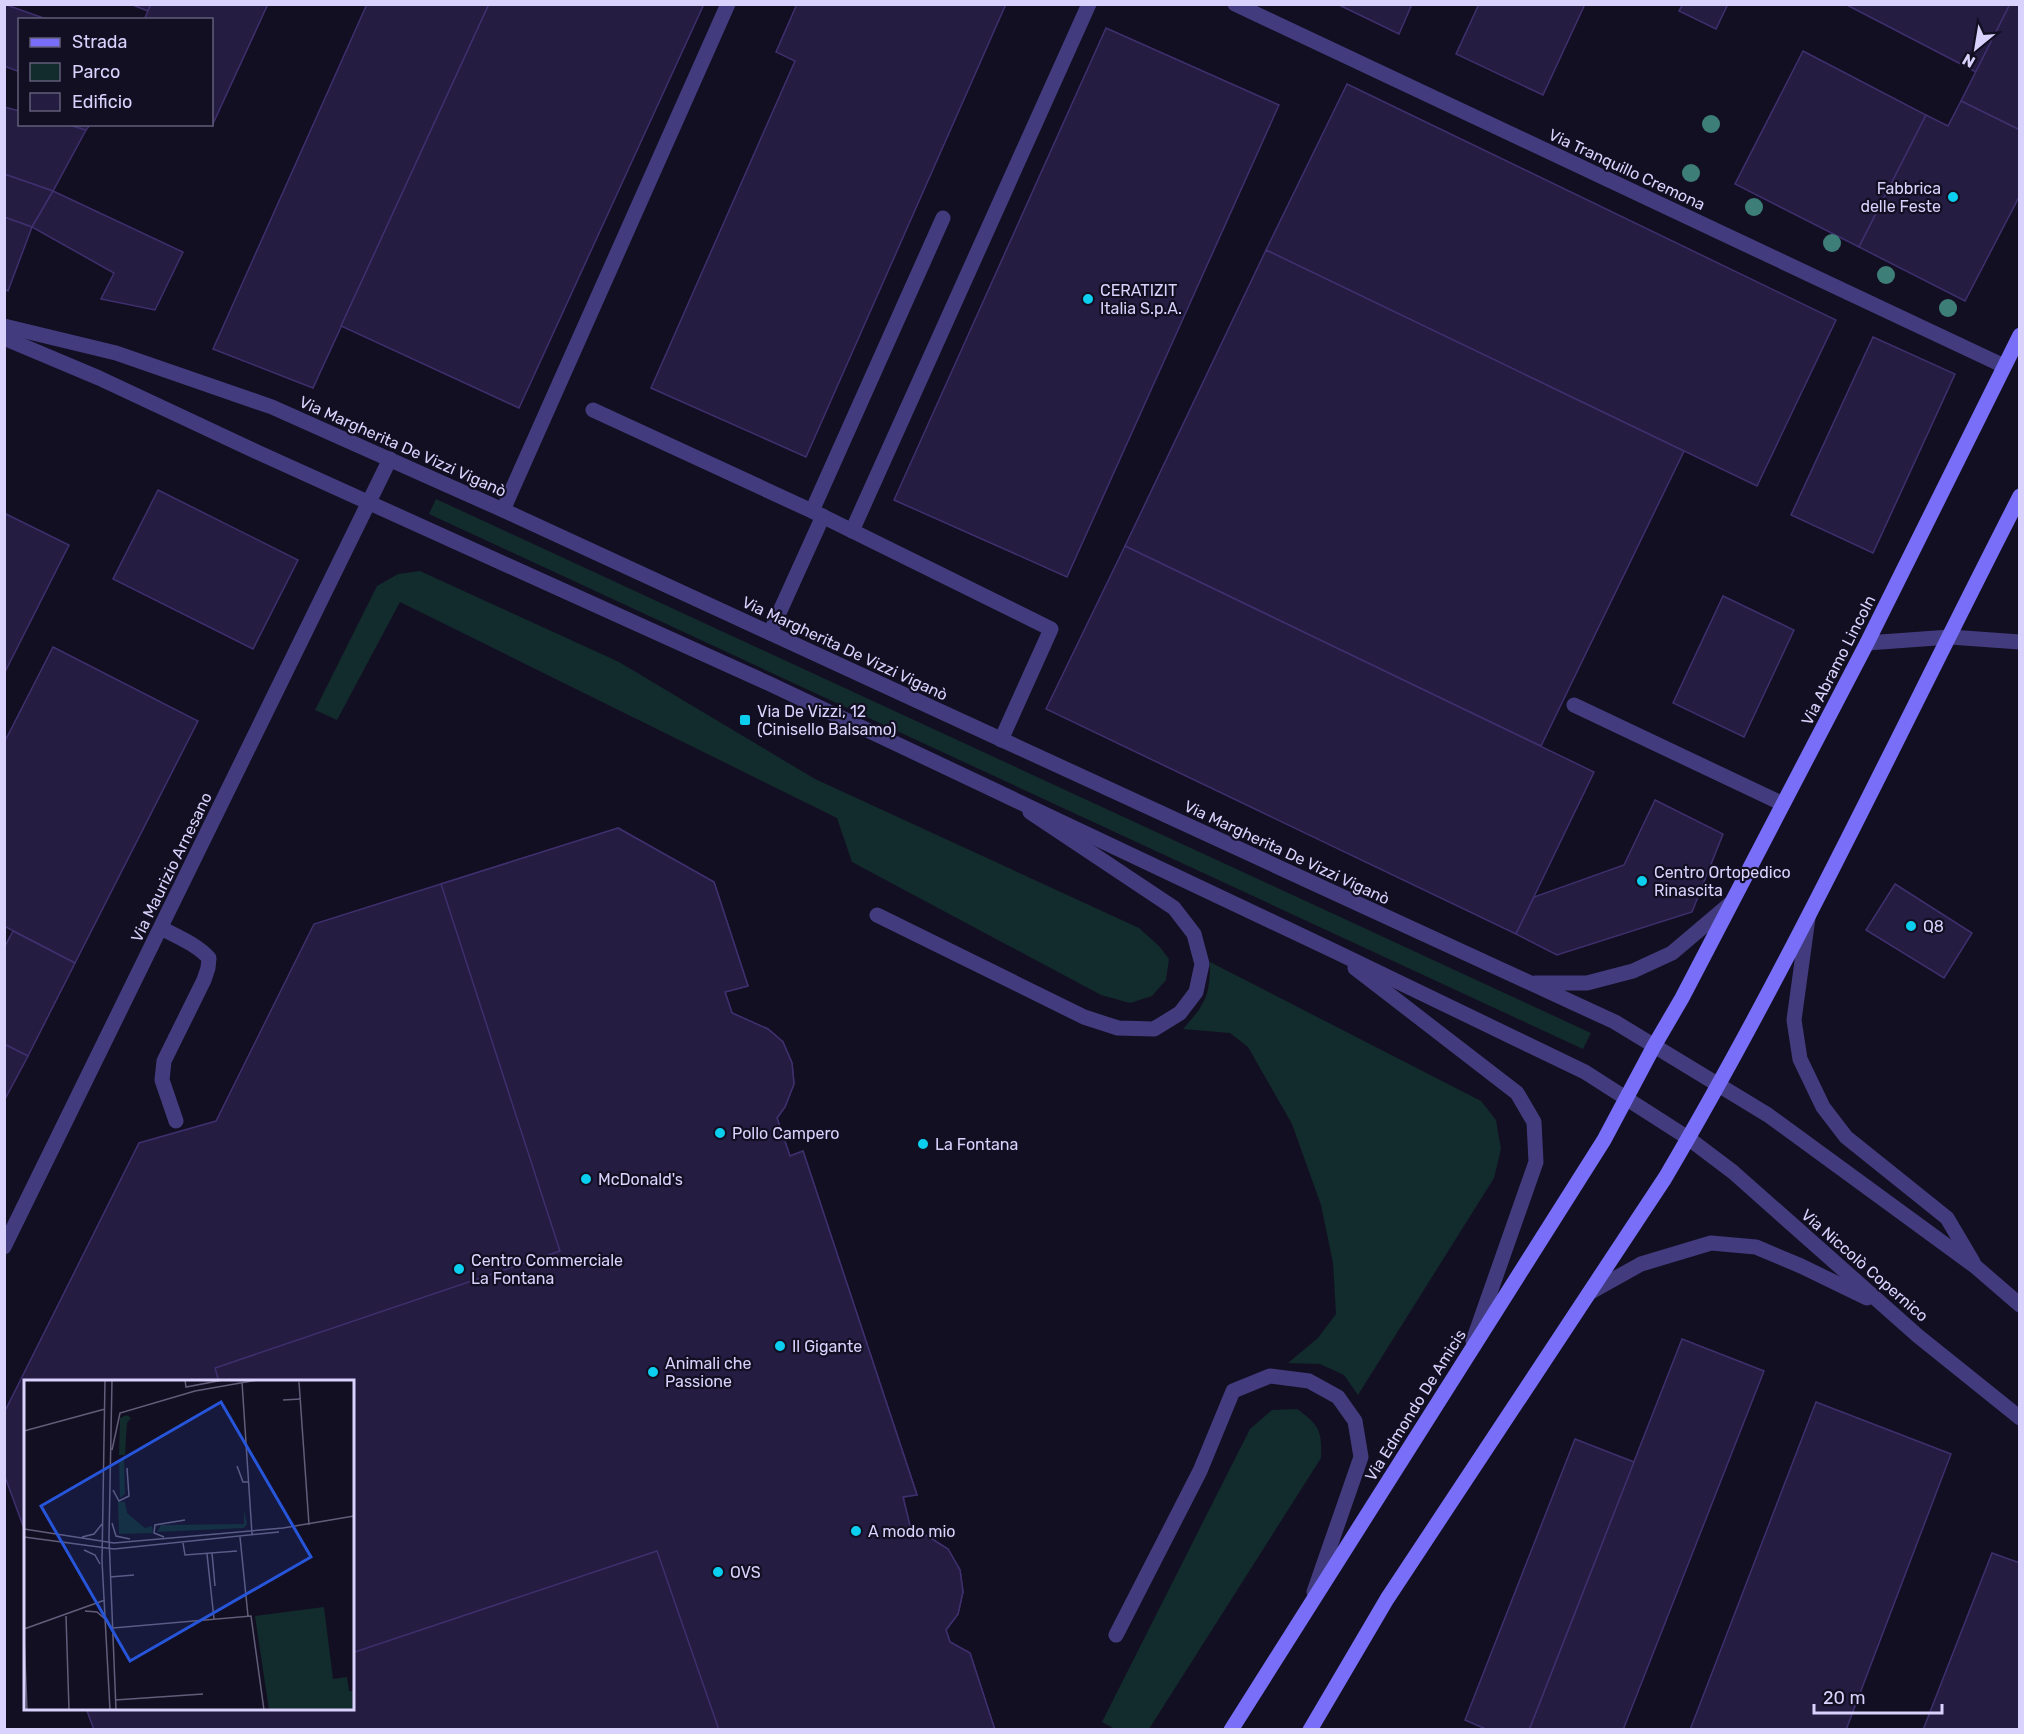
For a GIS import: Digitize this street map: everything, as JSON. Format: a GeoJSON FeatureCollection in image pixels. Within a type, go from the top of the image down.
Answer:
{"type":"FeatureCollection","features":[{"type":"Feature","properties":{"kind":"main road","name":"Via Abramo Lincoln"},"geometry":{"type":"LineString","coordinates":[[1654,1046],[1682,998],[1867,643],[2019,335]]}},
{"type":"Feature","properties":{"kind":"main road"},"geometry":{"type":"LineString","coordinates":[[1310,1730],[1387,1599],[1665,1178],[1688,1138],[1775,982],[2019,496]]}},
{"type":"Feature","properties":{"kind":"main road","name":"Via Edmondo De Amicis"},"geometry":{"type":"LineString","coordinates":[[1231,1730],[1604,1140],[1654,1046]]}},
{"type":"Feature","properties":{"kind":"street"},"geometry":{"type":"LineString","coordinates":[[503,510],[728,4]]}},
{"type":"Feature","properties":{"kind":"street"},"geometry":{"type":"LineString","coordinates":[[852,531],[1089,4]]}},
{"type":"Feature","properties":{"kind":"street","name":"Via Tranquillo Cremona"},"geometry":{"type":"LineString","coordinates":[[1235,4],[2004,366]]}},
{"type":"Feature","properties":{"kind":"street"},"geometry":{"type":"LineString","coordinates":[[770,633],[817,514],[943,218]]}},
{"type":"Feature","properties":{"kind":"street","name":"Via Margherita De Vizzi Viganò"},"geometry":{"type":"LineString","coordinates":[[4,326],[116,353],[149,364],[272,407],[390,459],[1615,1022],[1717,1084]]}},
{"type":"Feature","properties":{"kind":"street"},"geometry":{"type":"LineString","coordinates":[[4,338],[99,378],[770,684],[1586,1072],[1626,1098]]}},
{"type":"Feature","properties":{"kind":"street"},"geometry":{"type":"LineString","coordinates":[[593,410],[817,514],[1051,629],[1000,740]]}},
{"type":"Feature","properties":{"kind":"street","name":"Via Maurizio Arnesano"},"geometry":{"type":"LineString","coordinates":[[4,1246],[390,459]]}},
{"type":"Feature","properties":{"kind":"street"},"geometry":{"type":"LineString","coordinates":[[1867,643],[1950,637],[2019,642]]}},
{"type":"Feature","properties":{"kind":"street"},"geometry":{"type":"LineString","coordinates":[[1574,705],[1783,804]]}},
{"type":"Feature","properties":{"kind":"street"},"geometry":{"type":"LineString","coordinates":[[877,915],[1084,1017],[1118,1028],[1154,1029],[1180,1014],[1196,992],[1202,964],[1194,934],[1174,908],[1005,796]]}},
{"type":"Feature","properties":{"kind":"street"},"geometry":{"type":"LineString","coordinates":[[1529,983],[1587,983],[1633,971],[1672,953],[1733,901]]}},
{"type":"Feature","properties":{"kind":"street"},"geometry":{"type":"LineString","coordinates":[[1808,916],[1794,1020],[1800,1059],[1823,1107],[1846,1137],[1947,1218],[1976,1267]]}},
{"type":"Feature","properties":{"kind":"street"},"geometry":{"type":"LineString","coordinates":[[161,928],[190,943],[209,958],[204,980],[164,1060],[162,1080],[176,1121]]}},
{"type":"Feature","properties":{"kind":"street"},"geometry":{"type":"LineString","coordinates":[[1332,950],[1517,1093],[1534,1122],[1536,1162],[1469,1353]]}},
{"type":"Feature","properties":{"kind":"street"},"geometry":{"type":"LineString","coordinates":[[1717,1084],[1768,1115],[1976,1267],[2019,1305]]}},
{"type":"Feature","properties":{"kind":"street","name":"Via Niccolò Copernico"},"geometry":{"type":"LineString","coordinates":[[1626,1098],[1688,1138],[1733,1172],[1918,1336],[2019,1418]]}},
{"type":"Feature","properties":{"kind":"street"},"geometry":{"type":"LineString","coordinates":[[1589,1293],[1641,1264],[1711,1244],[1756,1247],[1884,1305]]}},
{"type":"Feature","properties":{"kind":"street"},"geometry":{"type":"LineString","coordinates":[[1116,1635],[1200,1471],[1233,1391],[1270,1376],[1309,1381],[1338,1397],[1355,1421],[1361,1457],[1310,1605]]}},
{"type":"Feature","properties":{"kind":"green space"},"geometry":{"type":"Polygon","coordinates":[[[436,499],[1591,1033],[1583,1049],[429,514],[436,499]]]}},
{"type":"Feature","properties":{"kind":"green space"},"geometry":{"type":"Polygon","coordinates":[[[420,571],[619,662],[815,779],[1139,928],[1159,946],[1169,959],[1166,980],[1152,996],[1130,1003],[1101,995],[852,862],[837,818],[400,602],[337,720],[315,710],[377,586],[398,574],[420,571]]]}},
{"type":"Feature","properties":{"kind":"green space"},"geometry":{"type":"Polygon","coordinates":[[[1210,962],[1481,1101],[1496,1120],[1501,1149],[1494,1178],[1358,1395],[1344,1375],[1320,1364],[1288,1363],[1318,1338],[1336,1314],[1333,1263],[1321,1205],[1292,1124],[1248,1047],[1230,1033],[1183,1029],[1202,1005],[1208,991],[1210,962]]]}},
{"type":"Feature","properties":{"kind":"green space"},"geometry":{"type":"Polygon","coordinates":[[[1297,1409],[1318,1429],[1321,1458],[1149,1729],[1115,1729],[1102,1722],[1250,1429],[1272,1410],[1297,1409]]]}},
{"type":"Feature","properties":{"kind":"building"},"geometry":{"type":"Polygon","coordinates":[[[4,4],[43,18],[18,18],[18,71],[4,66],[4,4]]]}},
{"type":"Feature","properties":{"kind":"building"},"geometry":{"type":"Polygon","coordinates":[[[130,4],[151,4],[148,11],[130,4]]]}},
{"type":"Feature","properties":{"kind":"building"},"geometry":{"type":"Polygon","coordinates":[[[151,4],[268,4],[213,124],[213,18],[145,18],[151,4]]]}},
{"type":"Feature","properties":{"kind":"building"},"geometry":{"type":"Polygon","coordinates":[[[367,4],[489,4],[313,388],[213,349],[367,4]]]}},
{"type":"Feature","properties":{"kind":"building"},"geometry":{"type":"Polygon","coordinates":[[[489,4],[704,4],[519,408],[341,326],[489,4]]]}},
{"type":"Feature","properties":{"kind":"building"},"geometry":{"type":"Polygon","coordinates":[[[797,4],[1006,4],[806,457],[651,388],[795,61],[776,52],[797,4]]]}},
{"type":"Feature","properties":{"kind":"building"},"geometry":{"type":"Polygon","coordinates":[[[1337,4],[1412,4],[1399,34],[1337,4]]]}},
{"type":"Feature","properties":{"kind":"building"},"geometry":{"type":"Polygon","coordinates":[[[1479,4],[1585,4],[1543,95],[1456,54],[1479,4]]]}},
{"type":"Feature","properties":{"kind":"building"},"geometry":{"type":"Polygon","coordinates":[[[1683,4],[1728,4],[1716,29],[1679,11],[1683,4]]]}},
{"type":"Feature","properties":{"kind":"building"},"geometry":{"type":"Polygon","coordinates":[[[1845,4],[2010,4],[1976,72],[1845,4]]]}},
{"type":"Feature","properties":{"kind":"building"},"geometry":{"type":"Polygon","coordinates":[[[2010,4],[2020,4],[2020,130],[1961,101],[2010,4]]]}},
{"type":"Feature","properties":{"kind":"building","name":"CERATIZIT Italia S.p.A."},"geometry":{"type":"Polygon","coordinates":[[[1106,28],[1279,105],[1067,577],[894,500],[1106,28]]]}},
{"type":"Feature","properties":{"kind":"building"},"geometry":{"type":"Polygon","coordinates":[[[1803,51],[1926,115],[1859,247],[1735,184],[1803,51]]]}},
{"type":"Feature","properties":{"kind":"building"},"geometry":{"type":"Polygon","coordinates":[[[1347,84],[1836,320],[1757,486],[1266,250],[1347,84]]]}},
{"type":"Feature","properties":{"kind":"building"},"geometry":{"type":"Polygon","coordinates":[[[1961,101],[2020,130],[2020,195],[1965,301],[1859,247],[1926,115],[1948,126],[1961,101]]]}},
{"type":"Feature","properties":{"kind":"building"},"geometry":{"type":"Polygon","coordinates":[[[4,107],[18,110],[18,126],[73,126],[86,130],[53,191],[4,174],[4,107]]]}},
{"type":"Feature","properties":{"kind":"building"},"geometry":{"type":"Polygon","coordinates":[[[73,126],[89,126],[86,130],[73,126]]]}},
{"type":"Feature","properties":{"kind":"building"},"geometry":{"type":"Polygon","coordinates":[[[4,174],[53,191],[32,227],[4,217],[4,174]]]}},
{"type":"Feature","properties":{"kind":"building"},"geometry":{"type":"Polygon","coordinates":[[[53,191],[183,252],[155,310],[101,299],[114,273],[32,227],[53,191]]]}},
{"type":"Feature","properties":{"kind":"building"},"geometry":{"type":"Polygon","coordinates":[[[4,217],[32,227],[8,291],[4,289],[4,217]]]}},
{"type":"Feature","properties":{"kind":"building"},"geometry":{"type":"Polygon","coordinates":[[[1266,250],[1684,451],[1541,746],[1125,546],[1266,250]]]}},
{"type":"Feature","properties":{"kind":"building"},"geometry":{"type":"Polygon","coordinates":[[[1873,337],[1955,374],[1873,553],[1791,515],[1873,337]]]}},
{"type":"Feature","properties":{"kind":"building"},"geometry":{"type":"Polygon","coordinates":[[[158,490],[298,560],[253,649],[113,579],[158,490]]]}},
{"type":"Feature","properties":{"kind":"building"},"geometry":{"type":"Polygon","coordinates":[[[4,513],[69,545],[4,674],[4,513]]]}},
{"type":"Feature","properties":{"kind":"building"},"geometry":{"type":"Polygon","coordinates":[[[1125,546],[1594,772],[1516,934],[1046,709],[1125,546]]]}},
{"type":"Feature","properties":{"kind":"building"},"geometry":{"type":"Polygon","coordinates":[[[1723,596],[1794,630],[1744,737],[1673,703],[1723,596]]]}},
{"type":"Feature","properties":{"kind":"building"},"geometry":{"type":"Polygon","coordinates":[[[53,647],[198,721],[75,963],[4,926],[4,743],[53,647]]]}},
{"type":"Feature","properties":{"kind":"building","name":"Centro Ortopedico Rinascita"},"geometry":{"type":"Polygon","coordinates":[[[1655,800],[1723,834],[1692,912],[1557,955],[1516,934],[1534,897],[1624,865],[1655,800]]]}},
{"type":"Feature","properties":{"kind":"building","name":"Centro Commerciale La Fontana"},"geometry":{"type":"Polygon","coordinates":[[[618,828],[714,882],[748,986],[725,992],[732,1013],[768,1029],[783,1042],[792,1063],[794,1084],[785,1107],[777,1118],[790,1156],[803,1151],[917,1495],[903,1497],[911,1530],[929,1537],[948,1549],[960,1570],[963,1592],[958,1614],[946,1630],[950,1642],[970,1653],[995,1730],[94,1730],[87,1710],[354,1710],[354,1380],[24,1380],[24,1529],[4,1474],[4,1413],[139,1143],[216,1121],[314,924],[618,828]]]}},
{"type":"Feature","properties":{"kind":"building","name":"Centro Commerciale La Fontana"},"geometry":{"type":"Polygon","coordinates":[[[618,828],[714,882],[748,986],[725,992],[732,1013],[768,1029],[783,1042],[792,1063],[794,1084],[785,1107],[777,1118],[790,1156],[803,1151],[917,1495],[903,1497],[911,1530],[929,1537],[948,1549],[960,1570],[963,1592],[958,1614],[946,1630],[950,1642],[970,1653],[995,1730],[719,1730],[657,1551],[354,1652],[354,1380],[218,1380],[215,1368],[560,1251],[441,884],[618,828]]]}},
{"type":"Feature","properties":{"kind":"building"},"geometry":{"type":"Polygon","coordinates":[[[1895,884],[1972,933],[1944,978],[1866,930],[1895,884]]]}},
{"type":"Feature","properties":{"kind":"building"},"geometry":{"type":"Polygon","coordinates":[[[13,931],[75,963],[28,1056],[4,1044],[4,948],[13,931]]]}},
{"type":"Feature","properties":{"kind":"building"},"geometry":{"type":"Polygon","coordinates":[[[4,1044],[28,1056],[4,1101],[4,1044]]]}},
{"type":"Feature","properties":{"kind":"building"},"geometry":{"type":"Polygon","coordinates":[[[1682,1339],[1764,1371],[1623,1730],[1529,1730],[1682,1339]]]}},
{"type":"Feature","properties":{"kind":"building"},"geometry":{"type":"Polygon","coordinates":[[[1816,1402],[1951,1454],[1846,1730],[1690,1730],[1816,1402]]]}},
{"type":"Feature","properties":{"kind":"building"},"geometry":{"type":"Polygon","coordinates":[[[1575,1439],[1634,1462],[1529,1730],[1488,1730],[1465,1720],[1575,1439]]]}},
{"type":"Feature","properties":{"kind":"building"},"geometry":{"type":"Polygon","coordinates":[[[1992,1553],[2020,1563],[2020,1730],[1923,1730],[1992,1553]]]}},
{"type":"Feature","properties":{"kind":"place","name":"Fabbrica delle Feste"},"geometry":{"type":"Point","coordinates":[1953,197]}},
{"type":"Feature","properties":{"kind":"place","name":"CERATIZIT Italia S.p.A."},"geometry":{"type":"Point","coordinates":[1088,299]}},
{"type":"Feature","properties":{"kind":"place","name":"Via De Vizzi, 12 (Cinisello Balsamo)"},"geometry":{"type":"Point","coordinates":[745,720]}},
{"type":"Feature","properties":{"kind":"place","name":"Centro Ortopedico Rinascita"},"geometry":{"type":"Point","coordinates":[1642,881]}},
{"type":"Feature","properties":{"kind":"place","name":"Q8"},"geometry":{"type":"Point","coordinates":[1911,926]}},
{"type":"Feature","properties":{"kind":"place","name":"Pollo Campero"},"geometry":{"type":"Point","coordinates":[720,1133]}},
{"type":"Feature","properties":{"kind":"place","name":"La Fontana"},"geometry":{"type":"Point","coordinates":[923,1144]}},
{"type":"Feature","properties":{"kind":"place","name":"McDonald's"},"geometry":{"type":"Point","coordinates":[586,1179]}},
{"type":"Feature","properties":{"kind":"place","name":"Centro Commerciale La Fontana"},"geometry":{"type":"Point","coordinates":[459,1269]}},
{"type":"Feature","properties":{"kind":"place","name":"Il Gigante"},"geometry":{"type":"Point","coordinates":[780,1346]}},
{"type":"Feature","properties":{"kind":"place","name":"Animali che Passione"},"geometry":{"type":"Point","coordinates":[653,1372]}},
{"type":"Feature","properties":{"kind":"place","name":"A modo mio"},"geometry":{"type":"Point","coordinates":[856,1531]}},
{"type":"Feature","properties":{"kind":"place","name":"OVS"},"geometry":{"type":"Point","coordinates":[718,1572]}}]}
